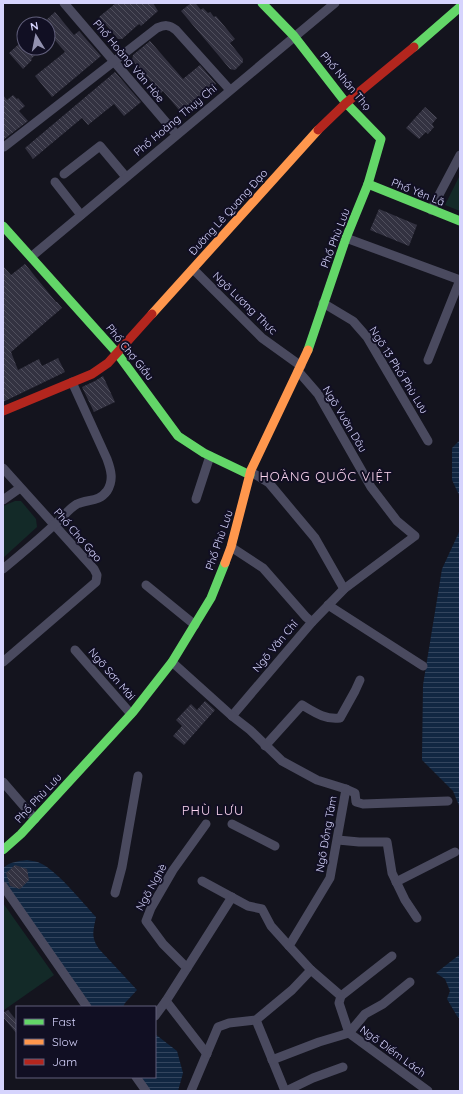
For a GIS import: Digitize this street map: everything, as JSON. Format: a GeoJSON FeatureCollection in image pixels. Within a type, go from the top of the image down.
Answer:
{"type":"FeatureCollection","features":[{"type":"Feature","properties":{"kind":"main road","name":"Phố Nhân Thọ"},"geometry":{"type":"LineString","coordinates":[[262,3],[294,36],[346,103],[381,139],[368,184]]}},
{"type":"Feature","properties":{"kind":"main road","name":"Đường Lê Quang Đạo"},"geometry":{"type":"LineString","coordinates":[[3,411],[92,374],[108,363],[321,126],[346,103],[399,60],[460,7]]}},
{"type":"Feature","properties":{"kind":"main road","name":"Phố Yên Lã"},"geometry":{"type":"LineString","coordinates":[[368,184],[460,221]]}},
{"type":"Feature","properties":{"kind":"main road","name":"Phố Phù Lưu"},"geometry":{"type":"LineString","coordinates":[[3,850],[21,834],[131,714],[172,662],[211,598],[232,547],[250,474],[299,369],[324,303],[346,238],[368,184]]}},
{"type":"Feature","properties":{"kind":"main road","name":"Phố Chợ Giầu"},"geometry":{"type":"LineString","coordinates":[[3,226],[117,353],[178,436],[210,456],[250,474]]}},
{"type":"Feature","properties":{"kind":"street","name":"Phố Hoàng Văn Hòe"},"geometry":{"type":"LineString","coordinates":[[64,3],[176,134]]}},
{"type":"Feature","properties":{"kind":"street","name":"Phố Hoàng Thụy Chi"},"geometry":{"type":"LineString","coordinates":[[31,256],[335,3]]}},
{"type":"Feature","properties":{"kind":"street"},"geometry":{"type":"LineString","coordinates":[[4,147],[157,28],[165,25],[169,25],[176,30],[230,90]]}},
{"type":"Feature","properties":{"kind":"street"},"geometry":{"type":"LineString","coordinates":[[64,174],[100,146],[126,177]]}},
{"type":"Feature","properties":{"kind":"street"},"geometry":{"type":"LineString","coordinates":[[431,210],[460,155]]}},
{"type":"Feature","properties":{"kind":"street"},"geometry":{"type":"LineString","coordinates":[[55,182],[81,215]]}},
{"type":"Feature","properties":{"kind":"street"},"geometry":{"type":"LineString","coordinates":[[346,238],[460,280],[428,360]]}},
{"type":"Feature","properties":{"kind":"street","name":"Ngõ Lương Thực"},"geometry":{"type":"LineString","coordinates":[[193,269],[262,338],[299,369]]}},
{"type":"Feature","properties":{"kind":"street","name":"Ngõ 13 Phố Phù Lưu"},"geometry":{"type":"LineString","coordinates":[[324,303],[353,321],[367,337],[428,441]]}},
{"type":"Feature","properties":{"kind":"street","name":"Ngõ Vườn Dâu"},"geometry":{"type":"LineString","coordinates":[[299,369],[318,394],[371,487],[397,521],[415,536],[344,589]]}},
{"type":"Feature","properties":{"kind":"street"},"geometry":{"type":"LineString","coordinates":[[3,569],[74,506],[79,503],[95,500],[103,496],[110,486],[112,479],[107,459],[72,382]]}},
{"type":"Feature","properties":{"kind":"street"},"geometry":{"type":"LineString","coordinates":[[196,499],[210,456]]}},
{"type":"Feature","properties":{"kind":"street","name":"Phố Chợ Gạo"},"geometry":{"type":"LineString","coordinates":[[3,468],[94,569],[96,582],[3,662]]}},
{"type":"Feature","properties":{"kind":"street"},"geometry":{"type":"LineString","coordinates":[[250,474],[270,483],[315,538],[344,589],[312,622]]}},
{"type":"Feature","properties":{"kind":"street"},"geometry":{"type":"LineString","coordinates":[[3,500],[20,488]]}},
{"type":"Feature","properties":{"kind":"street","name":"Ngõ Văn Chỉ"},"geometry":{"type":"LineString","coordinates":[[232,547],[263,568],[312,622],[232,716]]}},
{"type":"Feature","properties":{"kind":"street"},"geometry":{"type":"LineString","coordinates":[[146,585],[195,625]]}},
{"type":"Feature","properties":{"kind":"street"},"geometry":{"type":"LineString","coordinates":[[328,605],[424,666]]}},
{"type":"Feature","properties":{"kind":"street","name":"Ngõ Sơn Mài"},"geometry":{"type":"LineString","coordinates":[[75,650],[131,714]]}},
{"type":"Feature","properties":{"kind":"street","name":"Ngõ Đồng Tâm"},"geometry":{"type":"LineString","coordinates":[[172,662],[232,716],[250,730],[282,761],[317,780],[346,789],[330,878],[289,946]]}},
{"type":"Feature","properties":{"kind":"street"},"geometry":{"type":"LineString","coordinates":[[265,746],[302,705],[321,716],[334,719],[340,718],[360,680]]}},
{"type":"Feature","properties":{"kind":"street"},"geometry":{"type":"LineString","coordinates":[[115,893],[122,868],[138,776]]}},
{"type":"Feature","properties":{"kind":"street"},"geometry":{"type":"LineString","coordinates":[[3,782],[35,819]]}},
{"type":"Feature","properties":{"kind":"street"},"geometry":{"type":"LineString","coordinates":[[346,789],[356,793],[356,802],[363,804],[448,801]]}},
{"type":"Feature","properties":{"kind":"street","name":"Ngõ Nghè"},"geometry":{"type":"LineString","coordinates":[[187,968],[163,944],[146,921],[151,908],[173,870],[206,824]]}},
{"type":"Feature","properties":{"kind":"street"},"geometry":{"type":"LineString","coordinates":[[232,824],[275,846]]}},
{"type":"Feature","properties":{"kind":"street"},"geometry":{"type":"LineString","coordinates":[[338,840],[387,842],[392,873],[405,900],[417,918]]}},
{"type":"Feature","properties":{"kind":"street"},"geometry":{"type":"LineString","coordinates":[[396,882],[455,852]]}},
{"type":"Feature","properties":{"kind":"street"},"geometry":{"type":"LineString","coordinates":[[202,881],[248,906],[262,908],[271,926],[311,970],[341,996],[392,956]]}},
{"type":"Feature","properties":{"kind":"street"},"geometry":{"type":"LineString","coordinates":[[3,886],[86,1006]]}},
{"type":"Feature","properties":{"kind":"street"},"geometry":{"type":"LineString","coordinates":[[156,1015],[232,897]]}},
{"type":"Feature","properties":{"kind":"street"},"geometry":{"type":"LineString","coordinates":[[191,1091],[218,1027],[229,1023],[256,1020],[292,990],[311,970]]}},
{"type":"Feature","properties":{"kind":"street"},"geometry":{"type":"LineString","coordinates":[[272,1060],[319,1042],[349,1033],[365,1014],[383,1004],[410,982]]}},
{"type":"Feature","properties":{"kind":"street","name":"Ngõ Điếm Lách"},"geometry":{"type":"LineString","coordinates":[[341,996],[339,1003],[349,1033],[428,1091]]}},
{"type":"Feature","properties":{"kind":"street"},"geometry":{"type":"LineString","coordinates":[[166,1001],[207,1054]]}},
{"type":"Feature","properties":{"kind":"street"},"geometry":{"type":"LineString","coordinates":[[256,1020],[286,1091],[313,1078],[343,1067]]}},
{"type":"Feature","properties":{"kind":"street"},"geometry":{"type":"LineString","coordinates":[[137,1078],[146,1091]]}},
{"type":"Feature","properties":{"kind":"green space"},"geometry":{"type":"Polygon","coordinates":[[[460,175],[460,211],[445,205],[460,175]]]}},
{"type":"Feature","properties":{"kind":"green space"},"geometry":{"type":"Polygon","coordinates":[[[15,501],[21,501],[36,519],[37,527],[3,558],[3,506],[15,501]]]}},
{"type":"Feature","properties":{"kind":"green space"},"geometry":{"type":"Polygon","coordinates":[[[3,903],[54,975],[4,1010],[3,1009],[3,903]]]}},
{"type":"Feature","properties":{"kind":"water"},"geometry":{"type":"Polygon","coordinates":[[[460,440],[460,497],[452,480],[452,448],[460,440]]]}},
{"type":"Feature","properties":{"kind":"water"},"geometry":{"type":"Polygon","coordinates":[[[460,530],[460,808],[453,791],[422,760],[423,685],[442,569],[460,530]]]}},
{"type":"Feature","properties":{"kind":"water"},"geometry":{"type":"Polygon","coordinates":[[[27,860],[36,862],[48,868],[70,888],[96,917],[93,934],[96,945],[137,990],[124,1006],[91,1006],[3,881],[3,868],[17,861],[27,860]]]}},
{"type":"Feature","properties":{"kind":"water"},"geometry":{"type":"Polygon","coordinates":[[[459,955],[460,1019],[447,999],[450,991],[445,979],[436,973],[459,955]]]}},
{"type":"Feature","properties":{"kind":"water"},"geometry":{"type":"Polygon","coordinates":[[[156,1035],[177,1051],[183,1073],[178,1091],[150,1091],[142,1078],[156,1078],[156,1035]]]}},
{"type":"Feature","properties":{"kind":"building"},"geometry":{"type":"Polygon","coordinates":[[[116,3],[153,3],[158,11],[141,26],[139,24],[122,39],[118,39],[99,17],[116,3]]]}},
{"type":"Feature","properties":{"kind":"building"},"geometry":{"type":"Polygon","coordinates":[[[191,3],[195,3],[201,10],[203,8],[208,13],[210,12],[214,17],[216,16],[235,39],[230,43],[243,59],[243,62],[235,70],[230,69],[181,11],[191,3]]]}},
{"type":"Feature","properties":{"kind":"building"},"geometry":{"type":"Polygon","coordinates":[[[55,12],[74,35],[79,31],[101,56],[52,97],[35,76],[65,52],[56,41],[56,16],[51,16],[55,12]]]}},
{"type":"Feature","properties":{"kind":"building"},"geometry":{"type":"Polygon","coordinates":[[[150,41],[183,79],[200,65],[216,84],[183,111],[179,110],[163,91],[161,93],[132,60],[133,55],[150,41]]]}},
{"type":"Feature","properties":{"kind":"building"},"geometry":{"type":"Polygon","coordinates":[[[16,47],[16,56],[34,56],[23,69],[9,53],[16,47]]]}},
{"type":"Feature","properties":{"kind":"building"},"geometry":{"type":"Polygon","coordinates":[[[115,72],[141,102],[124,116],[114,104],[88,125],[82,118],[33,159],[25,148],[115,72]]]}},
{"type":"Feature","properties":{"kind":"building"},"geometry":{"type":"Polygon","coordinates":[[[3,95],[7,100],[13,95],[17,99],[18,98],[25,106],[19,111],[28,121],[3,140],[3,95]]]}},
{"type":"Feature","properties":{"kind":"building"},"geometry":{"type":"Polygon","coordinates":[[[425,107],[437,118],[432,124],[434,127],[428,134],[426,132],[419,139],[406,128],[425,107]]]}},
{"type":"Feature","properties":{"kind":"building"},"geometry":{"type":"Polygon","coordinates":[[[379,209],[417,225],[409,246],[370,230],[379,209]]]}},
{"type":"Feature","properties":{"kind":"building"},"geometry":{"type":"Polygon","coordinates":[[[25,264],[62,308],[11,352],[18,370],[39,359],[42,366],[58,358],[65,372],[3,402],[3,266],[11,275],[25,264]]]}},
{"type":"Feature","properties":{"kind":"building"},"geometry":{"type":"Polygon","coordinates":[[[103,376],[115,402],[94,412],[82,387],[103,376]]]}},
{"type":"Feature","properties":{"kind":"building"},"geometry":{"type":"Polygon","coordinates":[[[205,701],[215,710],[184,745],[173,736],[182,726],[176,720],[191,704],[197,710],[205,701]]]}},
{"type":"Feature","properties":{"kind":"building"},"geometry":{"type":"Polygon","coordinates":[[[15,865],[27,869],[29,880],[20,889],[10,886],[6,873],[15,865]]]}},
{"type":"Feature","properties":{"kind":"building"},"geometry":{"type":"Polygon","coordinates":[[[8,1010],[16,1020],[16,1033],[3,1017],[3,1013],[8,1010]]]}},
{"type":"Feature","properties":{"kind":"traffic: fast"},"geometry":{"type":"LineString","coordinates":[[262,3],[294,36],[346,103],[381,139],[368,184],[346,238],[308,350]]}},
{"type":"Feature","properties":{"kind":"traffic: fast"},"geometry":{"type":"LineString","coordinates":[[414,47],[460,7]]}},
{"type":"Feature","properties":{"kind":"traffic: fast"},"geometry":{"type":"LineString","coordinates":[[368,184],[460,221]]}},
{"type":"Feature","properties":{"kind":"traffic: fast"},"geometry":{"type":"LineString","coordinates":[[3,226],[117,353],[178,436],[204,453],[250,475]]}},
{"type":"Feature","properties":{"kind":"traffic: fast"},"geometry":{"type":"LineString","coordinates":[[3,850],[21,834],[133,712],[172,662],[211,598],[225,563]]}},
{"type":"Feature","properties":{"kind":"traffic: slow"},"geometry":{"type":"LineString","coordinates":[[152,314],[318,130]]}},
{"type":"Feature","properties":{"kind":"traffic: slow"},"geometry":{"type":"LineString","coordinates":[[225,563],[231,547],[251,470],[308,350]]}},
{"type":"Feature","properties":{"kind":"traffic: jam"},"geometry":{"type":"LineString","coordinates":[[318,130],[346,103],[414,47]]}},
{"type":"Feature","properties":{"kind":"traffic: jam"},"geometry":{"type":"LineString","coordinates":[[3,411],[92,374],[108,363],[152,314]]}},
{"type":"Feature","properties":{"kind":"district","name":"HOÀNG QUỐC VIỆT"},"geometry":{"type":"Point","coordinates":[326,476]}},
{"type":"Feature","properties":{"kind":"district","name":"PHÙ LƯU"},"geometry":{"type":"Point","coordinates":[213,810]}}]}
